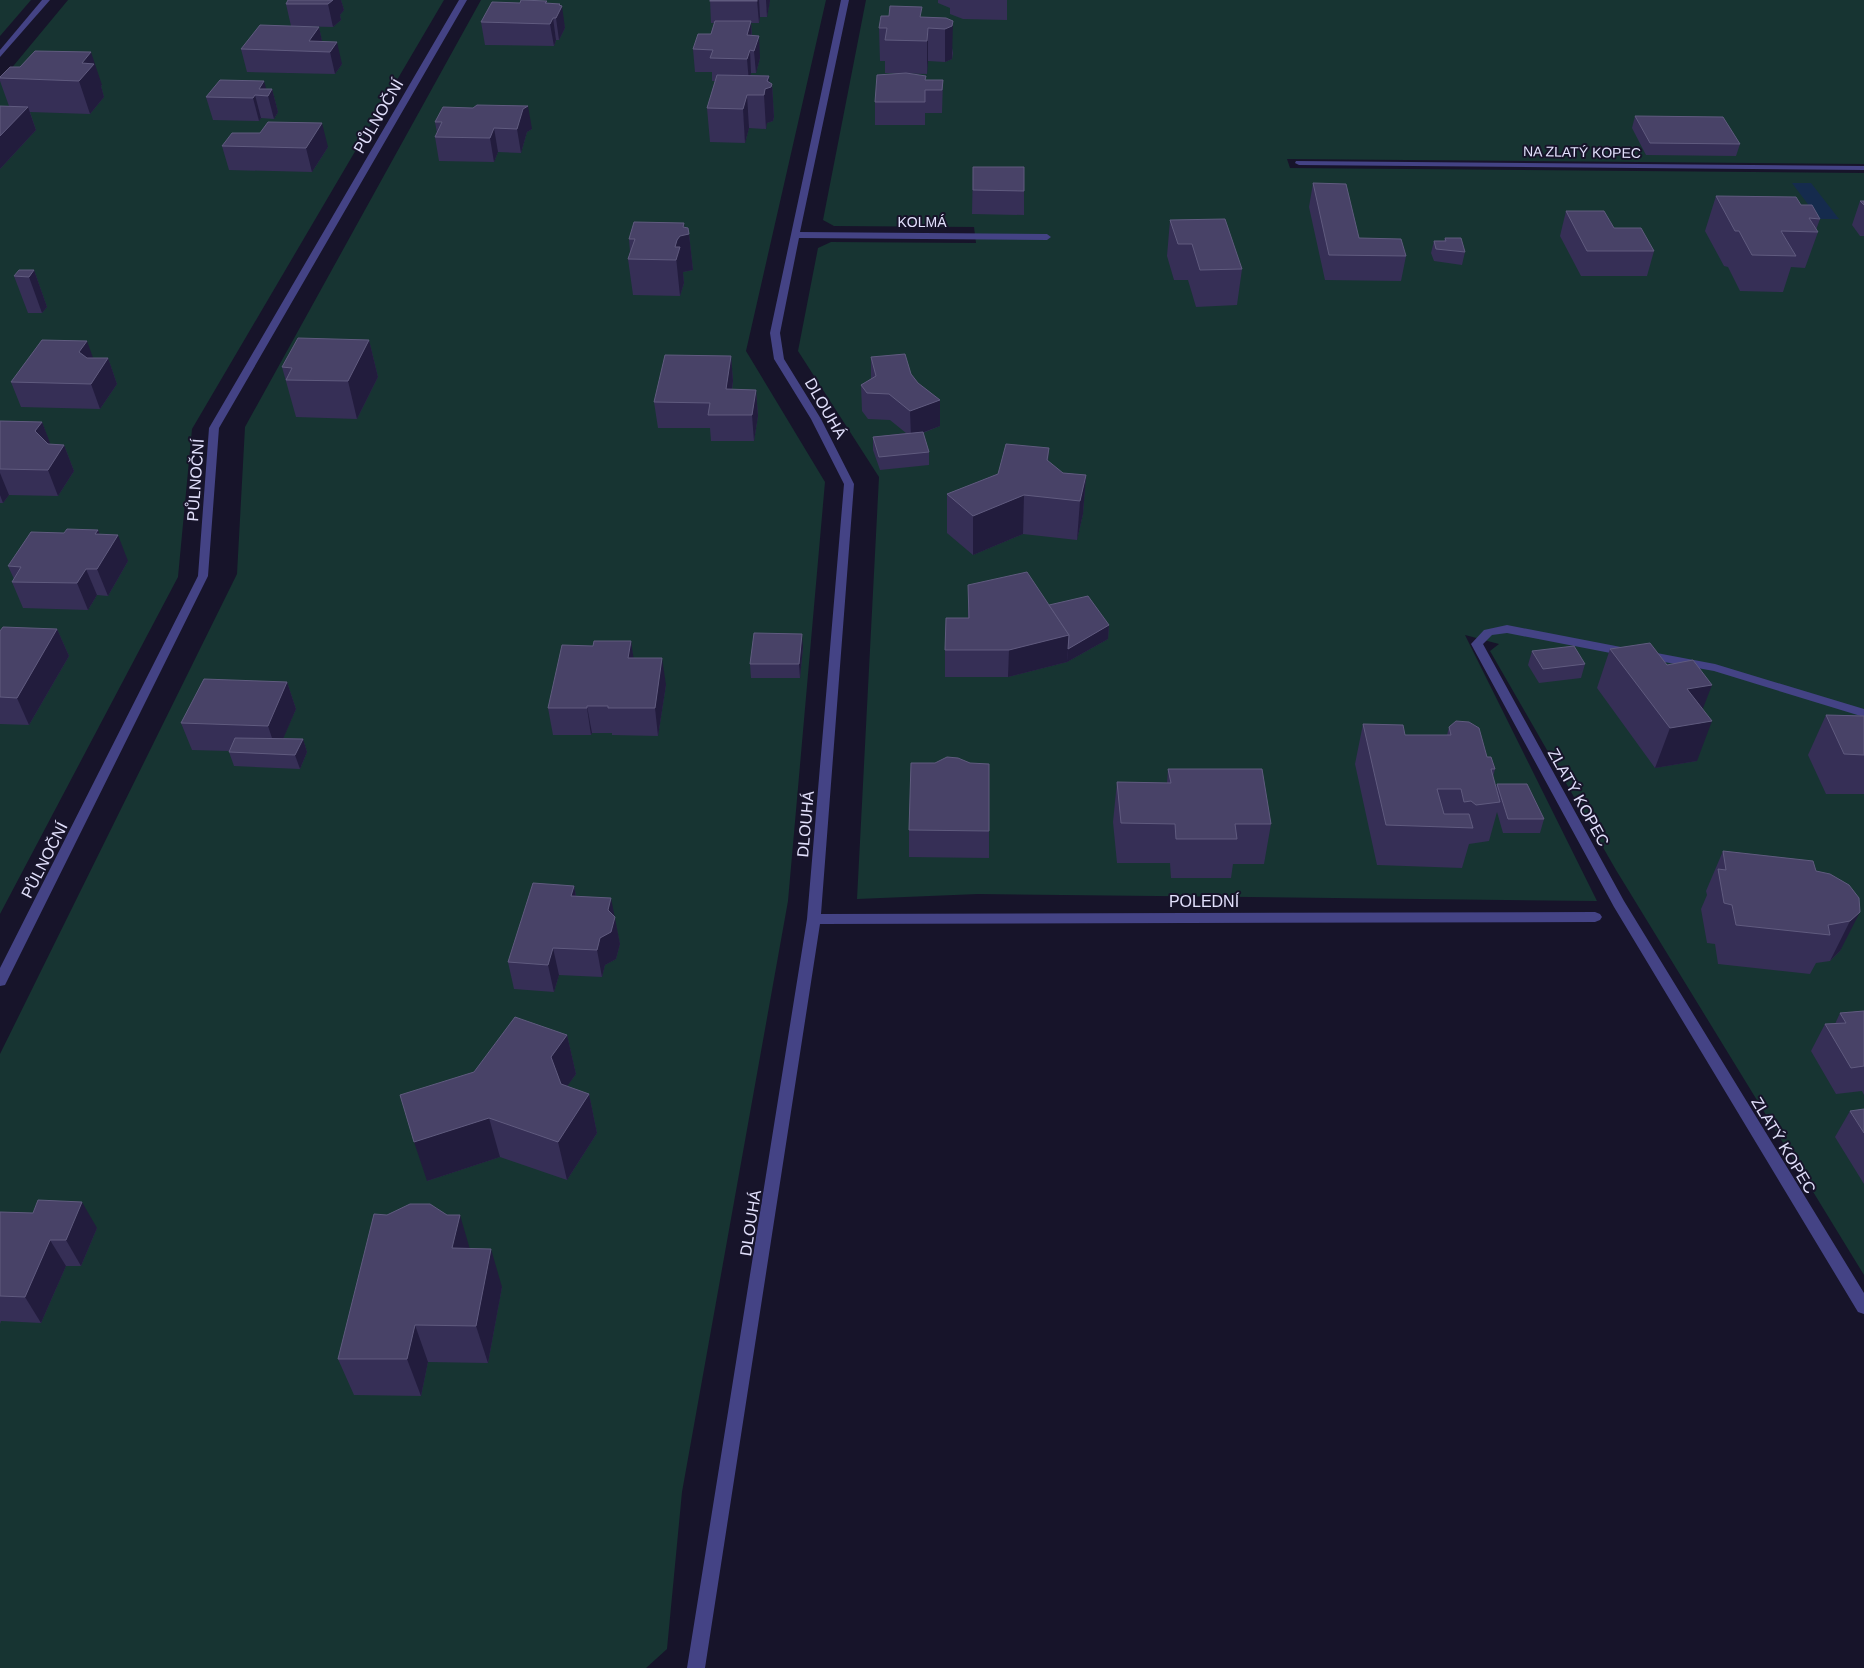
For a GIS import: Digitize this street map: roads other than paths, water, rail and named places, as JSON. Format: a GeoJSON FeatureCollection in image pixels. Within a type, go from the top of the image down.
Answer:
{"type":"FeatureCollection","features":[{"type":"Feature","properties":{"kind":"street"},"geometry":{"type":"LineString","coordinates":[[0,55],[46,0]]}},
{"type":"Feature","properties":{"kind":"street","name":"PŮLNOČNÍ"},"geometry":{"type":"LineString","coordinates":[[0,981],[204,576],[214,428],[463,0]]}},
{"type":"Feature","properties":{"kind":"street","name":"DLOUHÁ"},"geometry":{"type":"LineString","coordinates":[[696,1668],[814,919],[849,484],[816,419],[779,359],[775,333],[845,0]]}},
{"type":"Feature","properties":{"kind":"street","name":"NA ZLATÝ KOPEC"},"geometry":{"type":"LineString","coordinates":[[1299,163],[1864,168]]}},
{"type":"Feature","properties":{"kind":"street","name":"KOLMÁ"},"geometry":{"type":"LineString","coordinates":[[797,235],[1047,237]]}},
{"type":"Feature","properties":{"kind":"street","name":"ZLATÝ KOPEC"},"geometry":{"type":"LineString","coordinates":[[1864,713],[1715,668],[1507,629],[1488,632],[1477,644],[1619,904],[1864,1307]]}},
{"type":"Feature","properties":{"kind":"street","name":"POLEDNÍ"},"geometry":{"type":"LineString","coordinates":[[814,919],[1595,917]]}},
{"type":"Feature","properties":{"kind":"water"},"geometry":{"type":"Polygon","coordinates":[[[1792,183],[1811,183],[1839,219],[1819,219],[1792,183]]]}}]}
